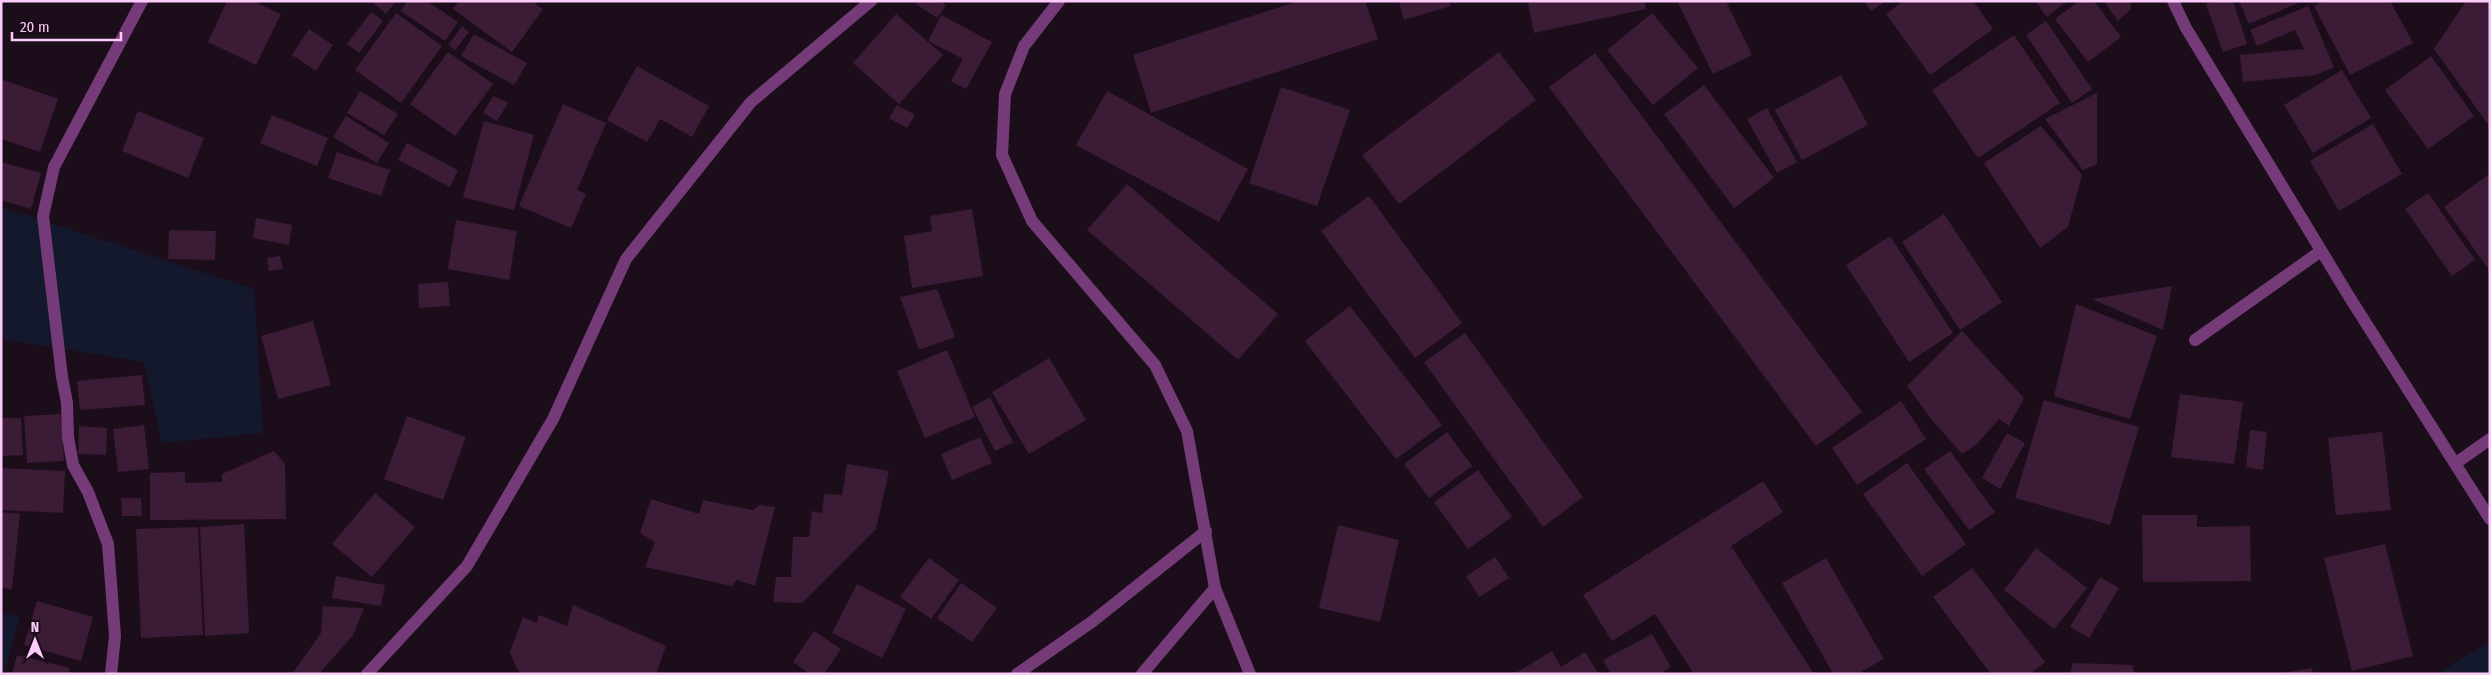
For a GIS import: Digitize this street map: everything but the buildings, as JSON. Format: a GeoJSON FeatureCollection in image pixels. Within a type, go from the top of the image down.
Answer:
{"type":"FeatureCollection","features":[{"type":"Feature","properties":{"kind":"street"},"geometry":{"type":"LineString","coordinates":[[111,674],[115,636],[108,544],[88,492],[74,465],[68,437],[67,403],[62,377],[43,216],[54,168],[142,1]]}},
{"type":"Feature","properties":{"kind":"street"},"geometry":{"type":"LineString","coordinates":[[367,674],[467,566],[552,419],[626,259],[751,102],[871,1]]}},
{"type":"Feature","properties":{"kind":"street"},"geometry":{"type":"LineString","coordinates":[[1059,1],[1024,46],[1005,94],[1002,155],[1032,221],[1155,365],[1187,431],[1216,588],[1250,674]]}},
{"type":"Feature","properties":{"kind":"street"},"geometry":{"type":"LineString","coordinates":[[2173,1],[2186,28],[2321,251],[2490,519]]}},
{"type":"Feature","properties":{"kind":"street"},"geometry":{"type":"LineString","coordinates":[[2195,340],[2321,251]]}},
{"type":"Feature","properties":{"kind":"street"},"geometry":{"type":"LineString","coordinates":[[2456,463],[2490,439]]}},
{"type":"Feature","properties":{"kind":"street"},"geometry":{"type":"LineString","coordinates":[[1017,674],[1093,621],[1206,531]]}},
{"type":"Feature","properties":{"kind":"street"},"geometry":{"type":"LineString","coordinates":[[1142,674],[1216,588]]}},
{"type":"Feature","properties":{"kind":"shaded area"},"geometry":{"type":"Polygon","coordinates":[[[1,207],[254,289],[263,433],[162,443],[144,362],[1,339],[1,207]]]}},
{"type":"Feature","properties":{"kind":"shaded area"},"geometry":{"type":"Polygon","coordinates":[[[1,613],[20,616],[4,674],[1,674],[1,613]]]}},
{"type":"Feature","properties":{"kind":"shaded area"},"geometry":{"type":"Polygon","coordinates":[[[2490,641],[2490,674],[2438,674],[2490,641]]]}}]}
